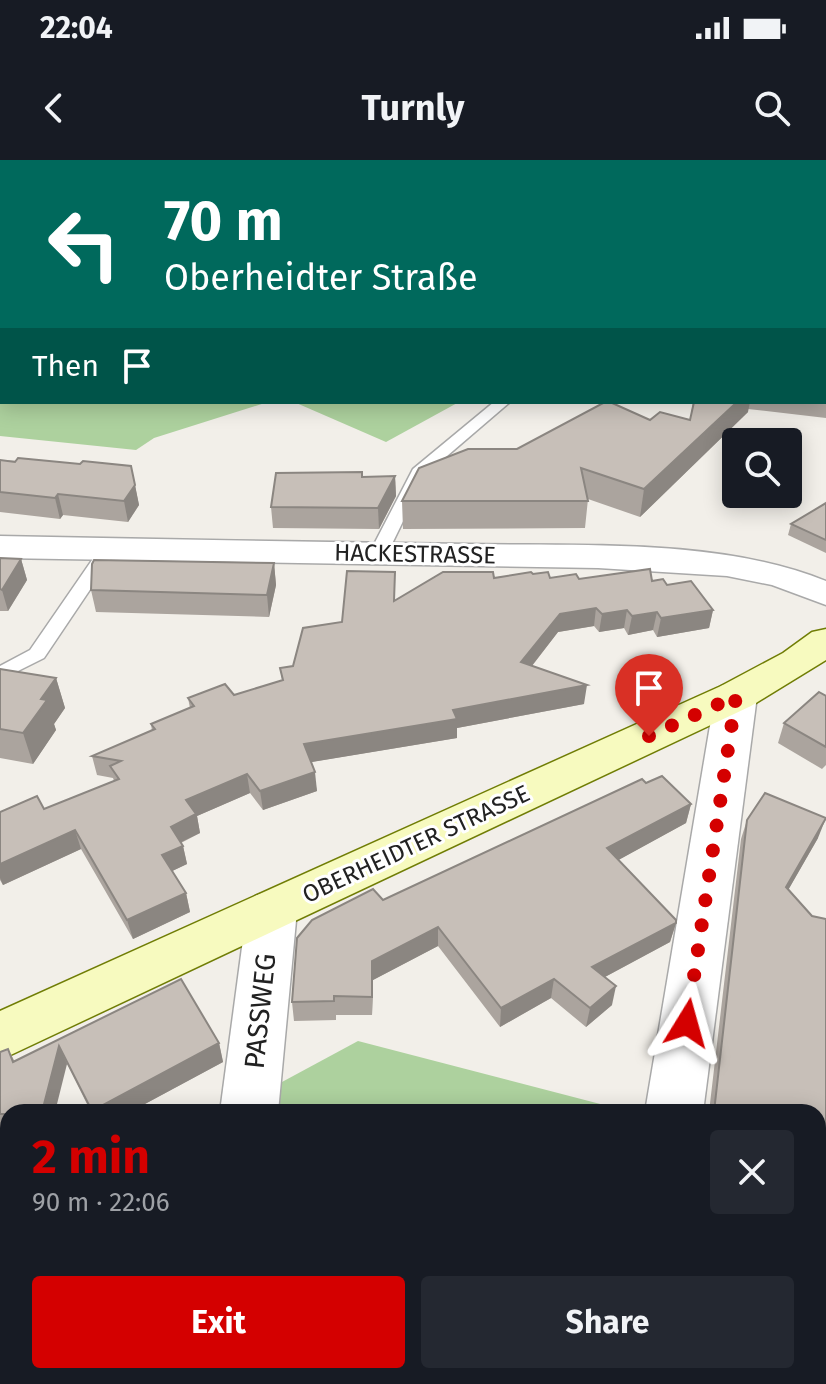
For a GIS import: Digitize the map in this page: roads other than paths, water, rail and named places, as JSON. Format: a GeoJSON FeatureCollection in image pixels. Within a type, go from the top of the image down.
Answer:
{"type":"FeatureCollection","features":[{"type":"Feature","properties":{"kind":"street","name":"HACKESTRASSE"},"geometry":{"type":"LineString","coordinates":[[0,547],[598,557],[727,565],[782,576],[826,594]]}},
{"type":"Feature","properties":{"kind":"street","name":"OBERHEIDTER STRASSE"},"geometry":{"type":"LineString","coordinates":[[0,1036],[736,696],[797,662],[826,641]]}},
{"type":"Feature","properties":{"kind":"street"},"geometry":{"type":"LineString","coordinates":[[675,1104],[736,696]]}},
{"type":"Feature","properties":{"kind":"street","name":"PASSWEG"},"geometry":{"type":"LineString","coordinates":[[250,1104],[272,910]]}},
{"type":"Feature","properties":{"kind":"lane"},"geometry":{"type":"LineString","coordinates":[[379,552],[419,472],[501,404]]}},
{"type":"Feature","properties":{"kind":"lane"},"geometry":{"type":"LineString","coordinates":[[0,674],[37,654],[108,550]]}}]}
